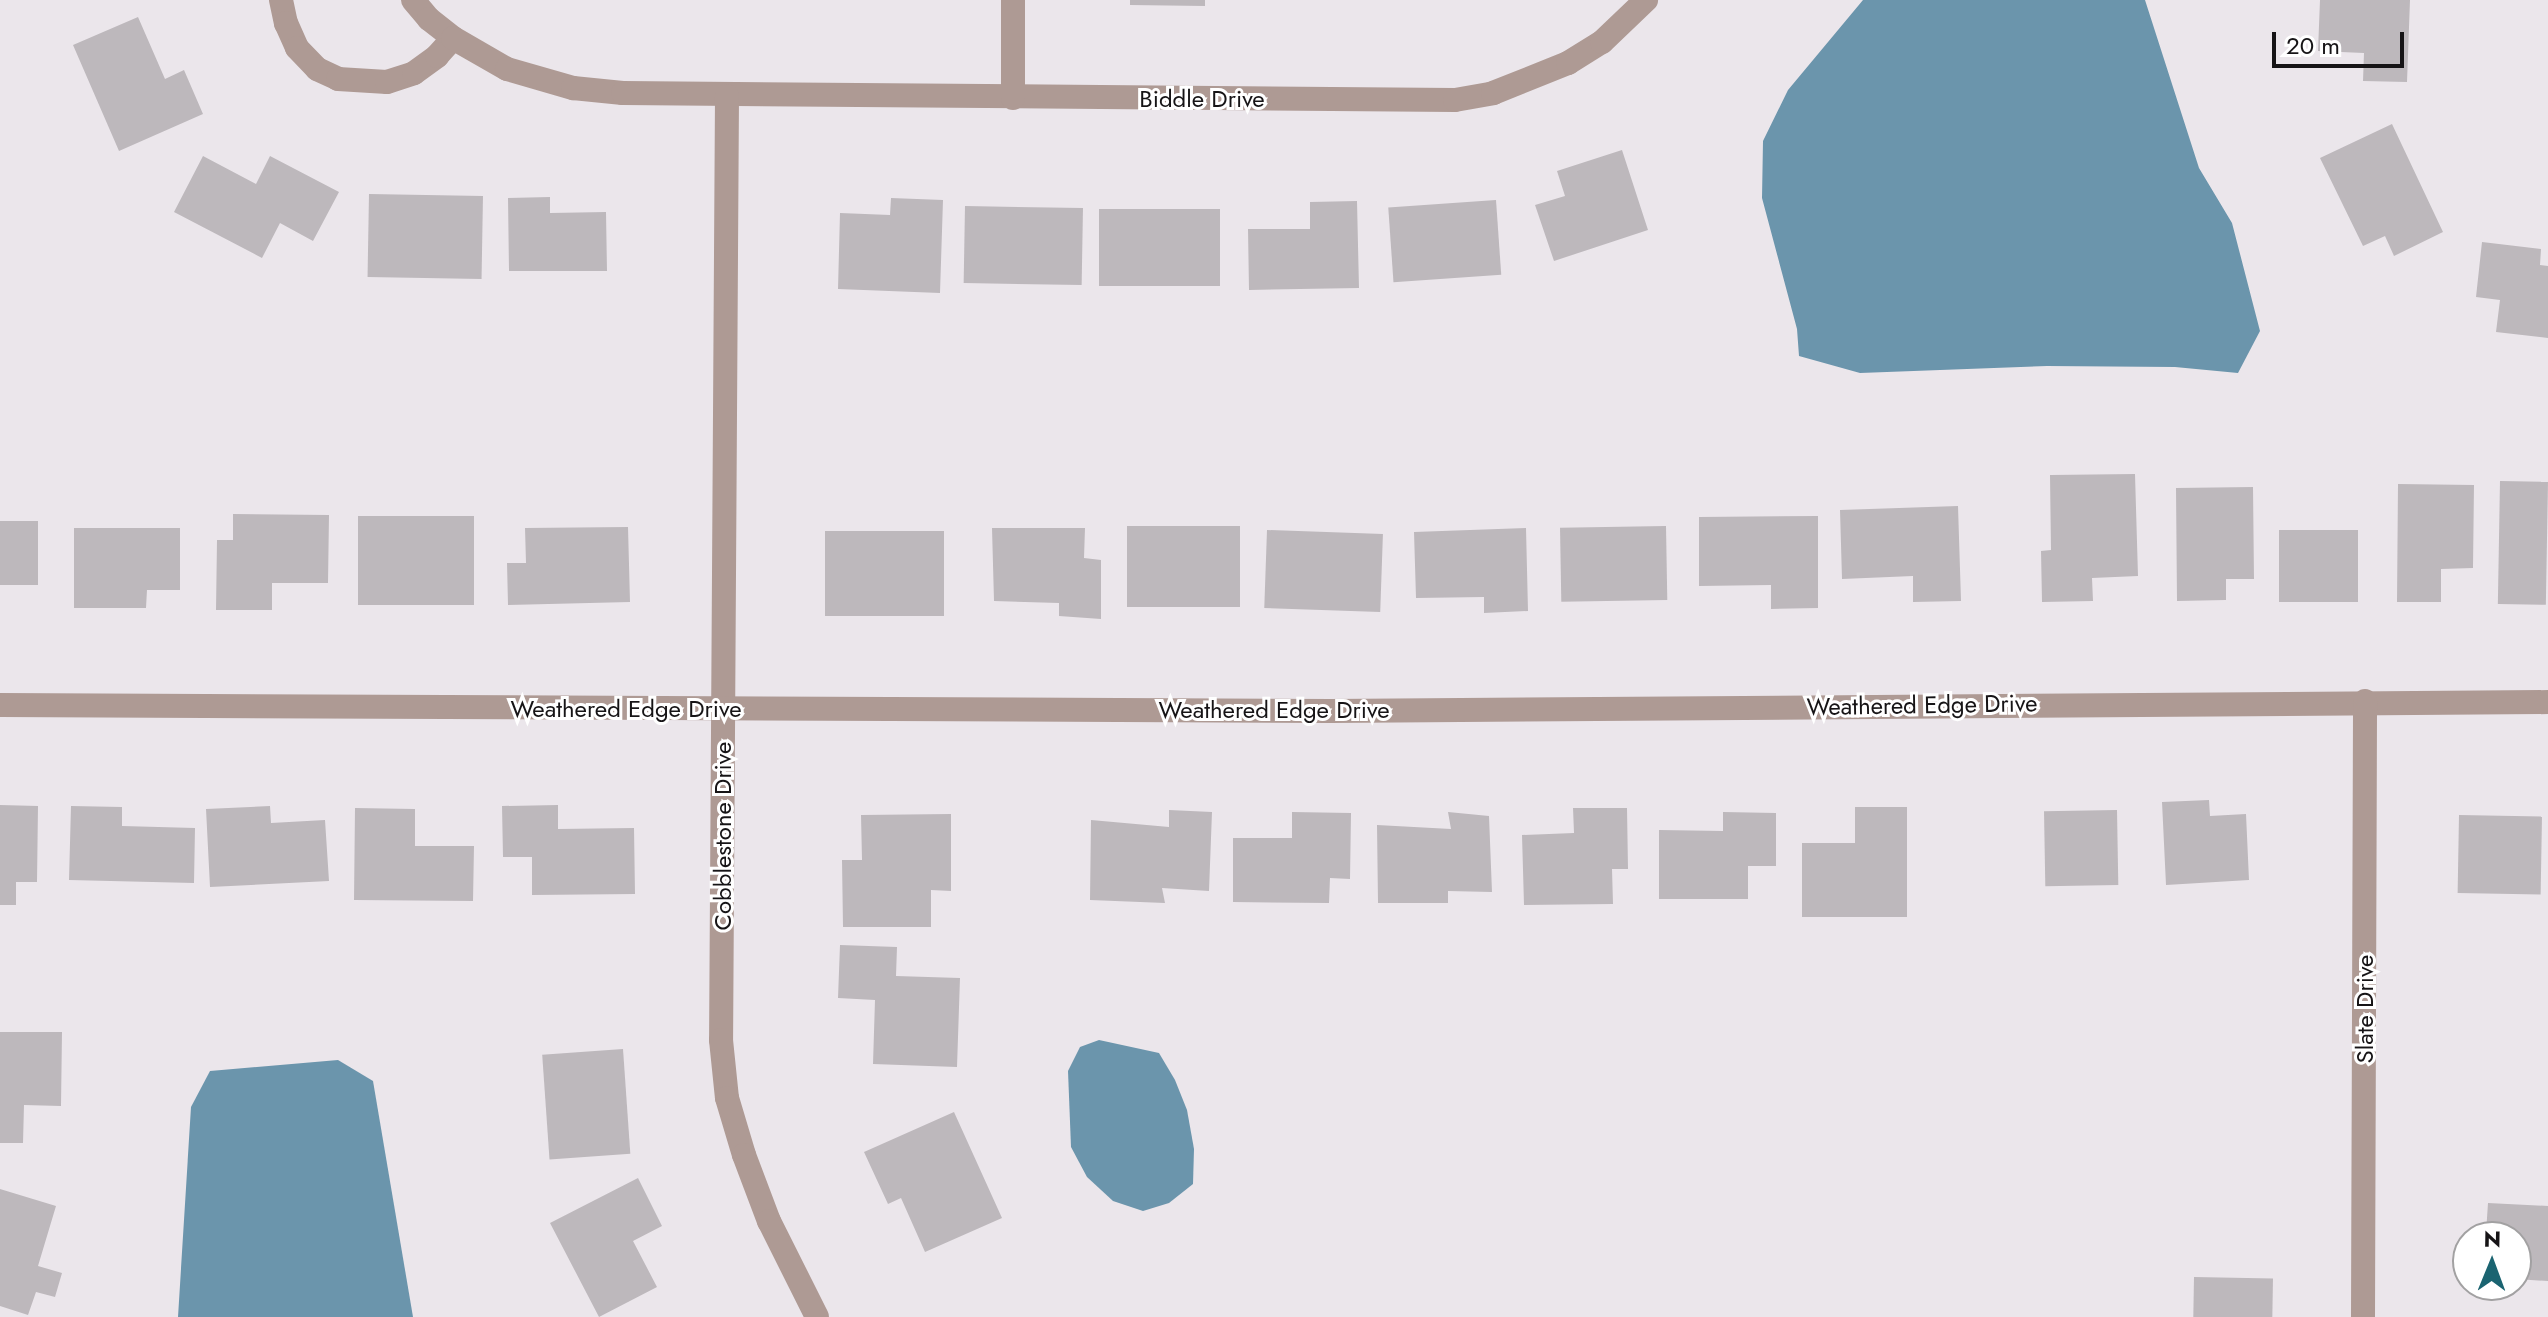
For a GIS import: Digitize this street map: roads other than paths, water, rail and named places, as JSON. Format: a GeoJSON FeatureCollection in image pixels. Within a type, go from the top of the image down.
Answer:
{"type":"FeatureCollection","features":[{"type":"Feature","properties":{"kind":"street"},"geometry":{"type":"LineString","coordinates":[[281,0],[286,23],[297,48],[317,69],[338,79],[387,82],[414,73],[437,56],[453,38]]}},
{"type":"Feature","properties":{"kind":"street","name":"Biddle Drive"},"geometry":{"type":"LineString","coordinates":[[413,0],[453,38],[507,69],[573,88],[623,93],[1455,100],[1493,93],[1568,63],[1602,42],[1646,0]]}},
{"type":"Feature","properties":{"kind":"street"},"geometry":{"type":"LineString","coordinates":[[1013,0],[1013,98]]}},
{"type":"Feature","properties":{"kind":"street","name":"Cobblestone Drive"},"geometry":{"type":"LineString","coordinates":[[727,96],[721,1040],[727,1098],[769,1221],[817,1317]]}},
{"type":"Feature","properties":{"kind":"street","name":"Slate Drive"},"geometry":{"type":"LineString","coordinates":[[2363,1317],[2365,701]]}},
{"type":"Feature","properties":{"kind":"street","name":"Weathered Edge Drive"},"geometry":{"type":"LineString","coordinates":[[0,705],[1330,711],[2548,702]]}},
{"type":"Feature","properties":{"kind":"water"},"geometry":{"type":"Polygon","coordinates":[[[1863,0],[2145,0],[2199,168],[2232,223],[2260,331],[2238,373],[2175,367],[2047,366],[1860,373],[1799,356],[1797,329],[1762,198],[1763,141],[1788,90],[1863,0]]]}},
{"type":"Feature","properties":{"kind":"water"},"geometry":{"type":"Polygon","coordinates":[[[1099,1040],[1159,1053],[1175,1080],[1187,1110],[1194,1149],[1193,1184],[1169,1203],[1143,1211],[1113,1201],[1087,1177],[1071,1147],[1068,1071],[1080,1047],[1099,1040]]]}},
{"type":"Feature","properties":{"kind":"water"},"geometry":{"type":"Polygon","coordinates":[[[338,1060],[373,1081],[413,1317],[178,1317],[191,1107],[210,1071],[338,1060]]]}}]}
